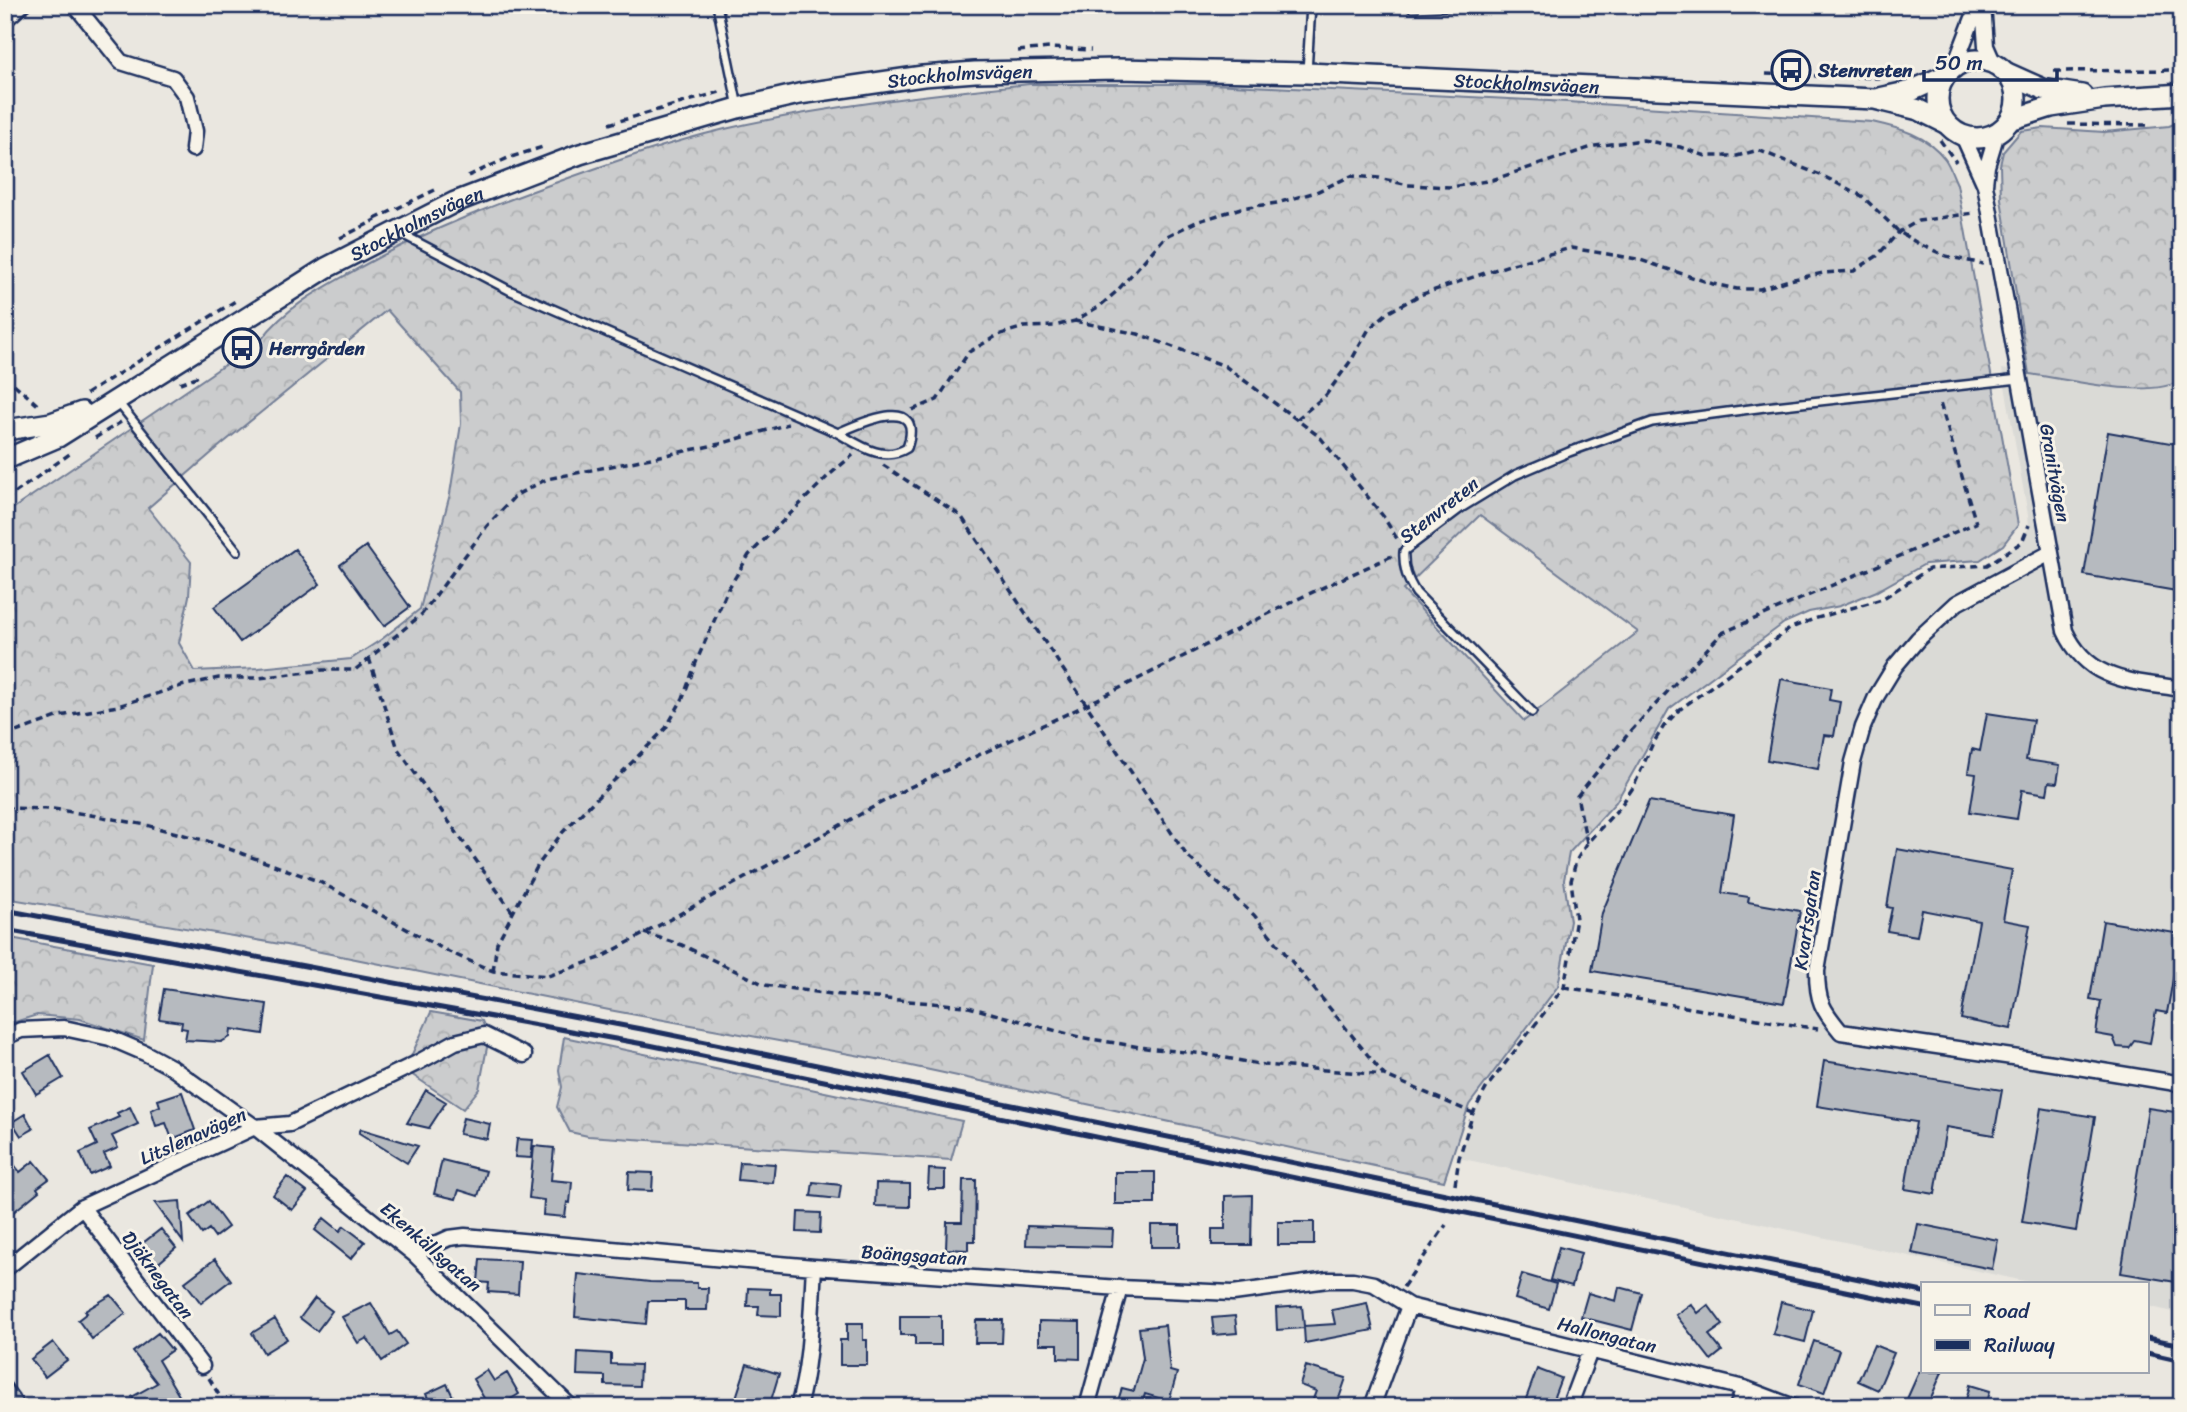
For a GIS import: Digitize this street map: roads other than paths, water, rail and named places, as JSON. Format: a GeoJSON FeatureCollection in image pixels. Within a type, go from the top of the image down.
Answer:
{"type":"FeatureCollection","features":[{"type":"Feature","properties":{"kind":"main road"},"geometry":{"type":"LineString","coordinates":[[2104,99],[2043,89],[1975,59],[1949,71],[1938,92],[1939,128],[1980,138],[2051,107],[2104,99],[2182,94]]}},
{"type":"Feature","properties":{"kind":"main road"},"geometry":{"type":"LineString","coordinates":[[2000,68],[2014,84],[2017,96],[2015,109],[2004,126]]}},
{"type":"Feature","properties":{"kind":"main road","name":"Stockholmsvägen"},"geometry":{"type":"LineString","coordinates":[[8,464],[58,437],[326,268],[455,202],[580,154],[738,108],[858,85],[975,72],[1117,69],[1307,73],[1875,99],[1919,110],[1939,128]]}},
{"type":"Feature","properties":{"kind":"main road","name":"Stockholmsvägen"},"geometry":{"type":"LineString","coordinates":[[1875,99],[1911,91],[1949,71]]}},
{"type":"Feature","properties":{"kind":"main road","name":"Stockholmsvägen"},"geometry":{"type":"LineString","coordinates":[[6,429],[51,423],[116,400]]}},
{"type":"Feature","properties":{"kind":"main road"},"geometry":{"type":"LineString","coordinates":[[6,429],[10,443],[8,464]]}},
{"type":"Feature","properties":{"kind":"street"},"geometry":{"type":"LineString","coordinates":[[5,20],[22,5]]}},
{"type":"Feature","properties":{"kind":"street"},"geometry":{"type":"LineString","coordinates":[[75,5],[121,62],[173,78],[187,97],[195,131],[193,149]]}},
{"type":"Feature","properties":{"kind":"street"},"geometry":{"type":"LineString","coordinates":[[1980,5],[1986,46],[2000,68]]}},
{"type":"Feature","properties":{"kind":"street"},"geometry":{"type":"LineString","coordinates":[[1949,71],[1980,5]]}},
{"type":"Feature","properties":{"kind":"street","name":"Granitvägen"},"geometry":{"type":"LineString","coordinates":[[1984,185],[1986,166],[2004,126]]}},
{"type":"Feature","properties":{"kind":"street","name":"Granitvägen"},"geometry":{"type":"LineString","coordinates":[[1963,136],[1984,185],[2065,631],[2081,656],[2110,677],[2182,689]]}},
{"type":"Feature","properties":{"kind":"street","name":"Kvartsgatan"},"geometry":{"type":"LineString","coordinates":[[2050,553],[1976,590],[1947,611],[1895,666],[1876,697],[1853,762],[1817,971],[1817,994],[1826,1013],[1841,1032],[2182,1084]]}},
{"type":"Feature","properties":{"kind":"street","name":"Ekenkällsgatan"},"geometry":{"type":"LineString","coordinates":[[5,1037],[21,1030],[64,1028],[110,1038],[171,1067],[255,1127],[414,1254],[567,1406]]}},
{"type":"Feature","properties":{"kind":"street","name":"Litslenavägen"},"geometry":{"type":"LineString","coordinates":[[5,1269],[82,1207],[255,1127],[290,1124],[417,1063],[454,1042],[484,1035],[524,1055]]}},
{"type":"Feature","properties":{"kind":"street","name":"Djäknegatan"},"geometry":{"type":"LineString","coordinates":[[82,1207],[202,1366]]}},
{"type":"Feature","properties":{"kind":"street","name":"Boängsgatan"},"geometry":{"type":"LineString","coordinates":[[414,1254],[449,1238],[466,1236],[814,1267],[1120,1288],[1233,1293],[1328,1280],[1353,1280],[1374,1284],[1409,1306]]}},
{"type":"Feature","properties":{"kind":"street"},"geometry":{"type":"LineString","coordinates":[[798,1407],[805,1383],[809,1349],[814,1267]]}},
{"type":"Feature","properties":{"kind":"street"},"geometry":{"type":"LineString","coordinates":[[1087,1407],[1120,1288]]}},
{"type":"Feature","properties":{"kind":"street"},"geometry":{"type":"LineString","coordinates":[[1372,1407],[1409,1306]]}},
{"type":"Feature","properties":{"kind":"street","name":"Hallongatan"},"geometry":{"type":"LineString","coordinates":[[1409,1306],[1744,1388],[1794,1407]]}},
{"type":"Feature","properties":{"kind":"street"},"geometry":{"type":"LineString","coordinates":[[1569,1407],[1590,1352]]}},
{"type":"Feature","properties":{"kind":"street"},"geometry":{"type":"LineString","coordinates":[[1737,1407],[1744,1388]]}},
{"type":"Feature","properties":{"kind":"lane"},"geometry":{"type":"LineString","coordinates":[[717,5],[738,108]]}},
{"type":"Feature","properties":{"kind":"lane"},"geometry":{"type":"LineString","coordinates":[[1307,73],[1311,5]]}},
{"type":"Feature","properties":{"kind":"lane"},"geometry":{"type":"LineString","coordinates":[[1412,8],[1481,5]]}},
{"type":"Feature","properties":{"kind":"lane"},"geometry":{"type":"LineString","coordinates":[[396,232],[509,290],[838,433],[862,447],[888,455],[898,453],[907,447],[910,429],[905,420],[897,415],[884,414],[838,433]]}},
{"type":"Feature","properties":{"kind":"lane","name":"Stenvreten"},"geometry":{"type":"LineString","coordinates":[[1532,712],[1416,593],[1407,580],[1404,551],[1461,508],[1514,475],[1652,422],[2019,379]]}},
{"type":"Feature","properties":{"kind":"lane"},"geometry":{"type":"LineString","coordinates":[[116,400],[237,551]]}},
{"type":"Feature","properties":{"kind":"railway"},"geometry":{"type":"LineString","coordinates":[[5,910],[652,1031],[1921,1292]]}},
{"type":"Feature","properties":{"kind":"railway"},"geometry":{"type":"LineString","coordinates":[[5,930],[649,1045],[1921,1307]]}},
{"type":"Feature","properties":{"kind":"railway"},"geometry":{"type":"LineString","coordinates":[[2148,1338],[2182,1345]]}},
{"type":"Feature","properties":{"kind":"railway"},"geometry":{"type":"LineString","coordinates":[[2148,1353],[2182,1361]]}},
{"type":"Feature","properties":{"kind":"place","name":"Stenvreten"},"geometry":{"type":"Point","coordinates":[1791,70]}},
{"type":"Feature","properties":{"kind":"place","name":"Herrgården"},"geometry":{"type":"Point","coordinates":[242,348]}}]}
